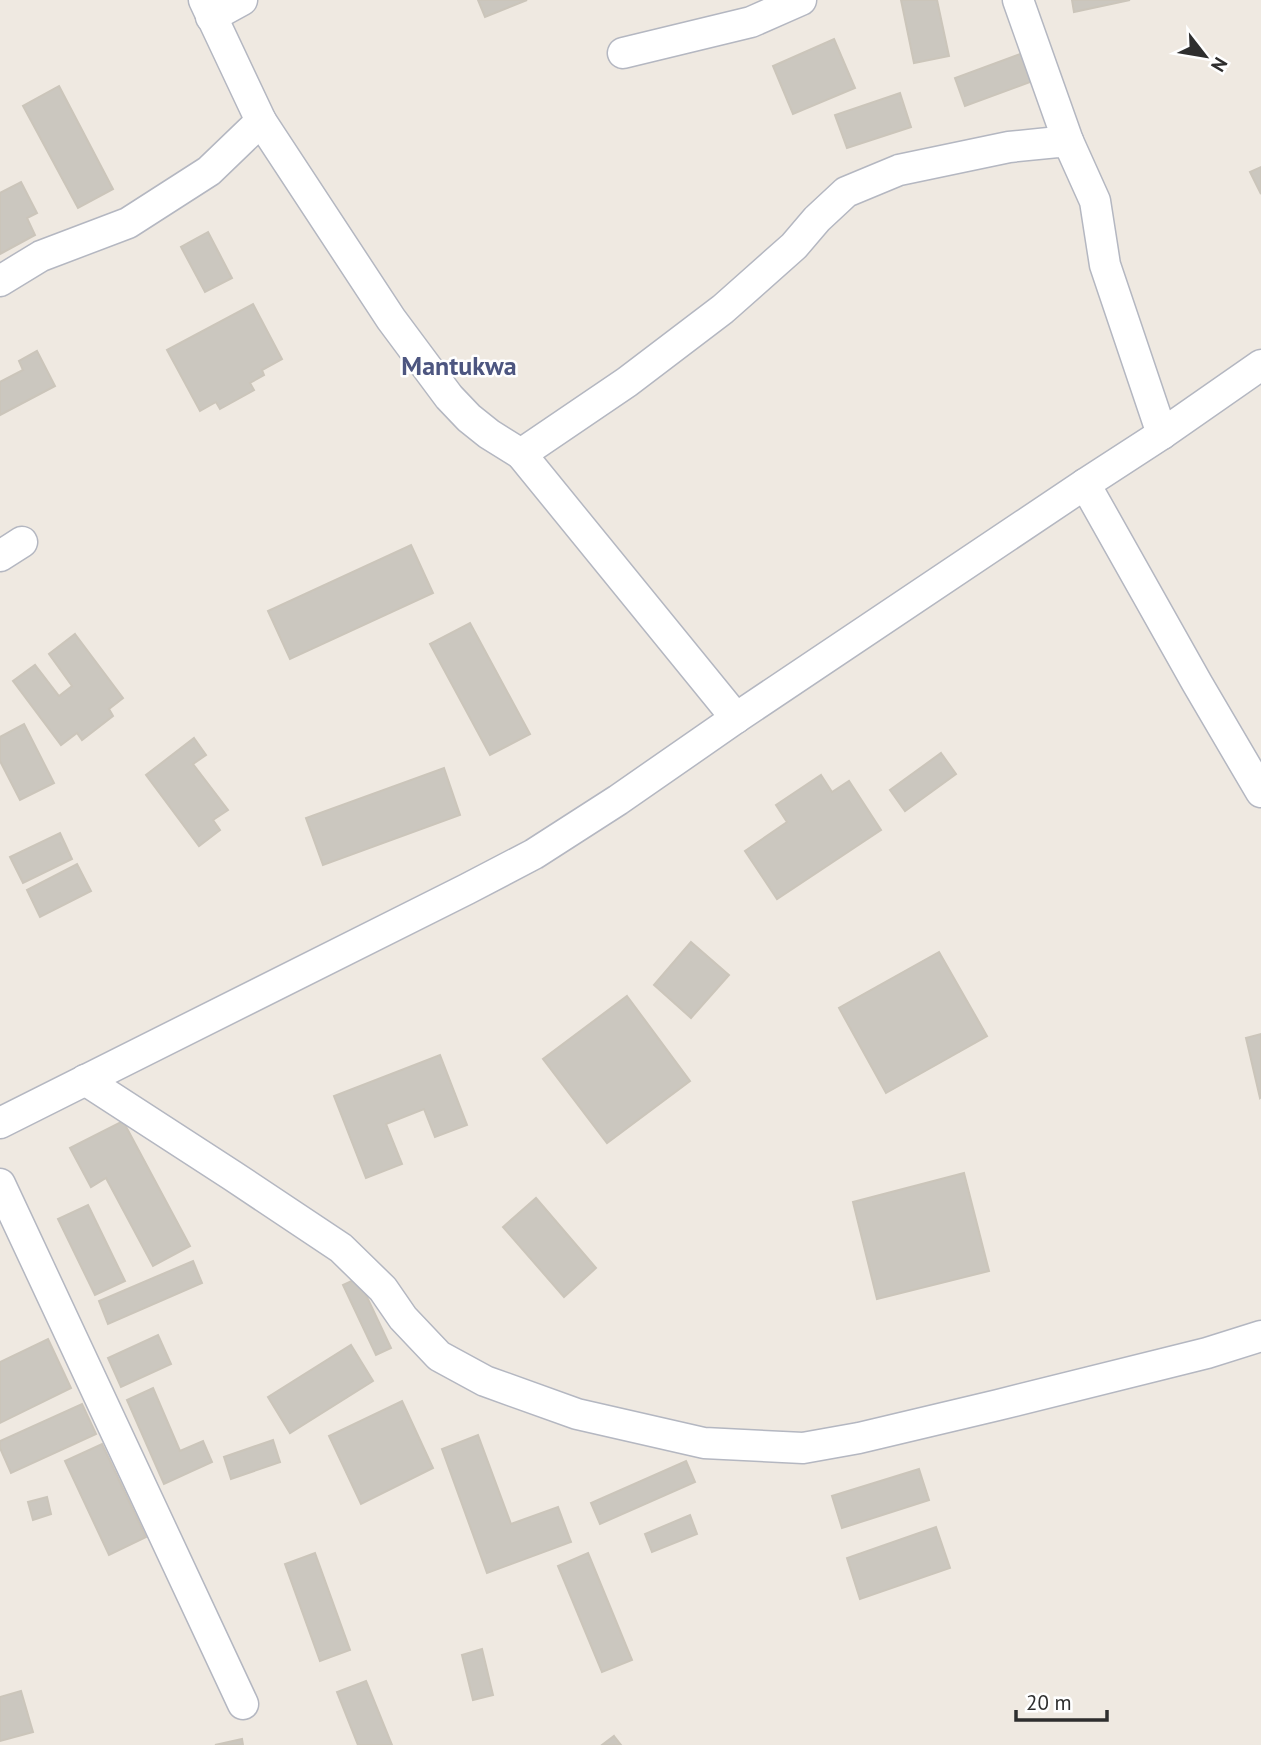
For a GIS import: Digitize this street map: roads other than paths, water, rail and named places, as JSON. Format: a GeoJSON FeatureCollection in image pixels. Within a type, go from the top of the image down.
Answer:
{"type":"FeatureCollection","features":[{"type":"Feature","properties":{"kind":"street"},"geometry":{"type":"LineString","coordinates":[[242,0],[208,8],[261,121],[391,318],[449,397],[469,418],[521,454],[736,718]]}},
{"type":"Feature","properties":{"kind":"street"},"geometry":{"type":"LineString","coordinates":[[623,53],[751,22],[801,0]]}},
{"type":"Feature","properties":{"kind":"street"},"geometry":{"type":"LineString","coordinates":[[1018,0],[1068,141],[1095,201],[1105,265],[1162,434]]}},
{"type":"Feature","properties":{"kind":"street"},"geometry":{"type":"LineString","coordinates":[[0,281],[41,256],[128,223],[209,171],[261,121]]}},
{"type":"Feature","properties":{"kind":"street"},"geometry":{"type":"LineString","coordinates":[[521,454],[627,382],[723,309],[794,246],[817,219],[846,192],[899,170],[1009,147],[1068,141]]}},
{"type":"Feature","properties":{"kind":"street"},"geometry":{"type":"LineString","coordinates":[[0,1123],[534,853],[618,800],[1261,365]]}},
{"type":"Feature","properties":{"kind":"street"},"geometry":{"type":"LineString","coordinates":[[1085,484],[1261,792]]}},
{"type":"Feature","properties":{"kind":"street"},"geometry":{"type":"LineString","coordinates":[[85,1080],[341,1248],[383,1289],[403,1318],[439,1356],[485,1381],[577,1414],[704,1443],[803,1448],[859,1438],[1194,1356],[1261,1336]]}},
{"type":"Feature","properties":{"kind":"street"},"geometry":{"type":"LineString","coordinates":[[0,1184],[243,1704]]}},
{"type":"Feature","properties":{"kind":"district","name":"Mantukwa"},"geometry":{"type":"Point","coordinates":[459,366]}}]}
